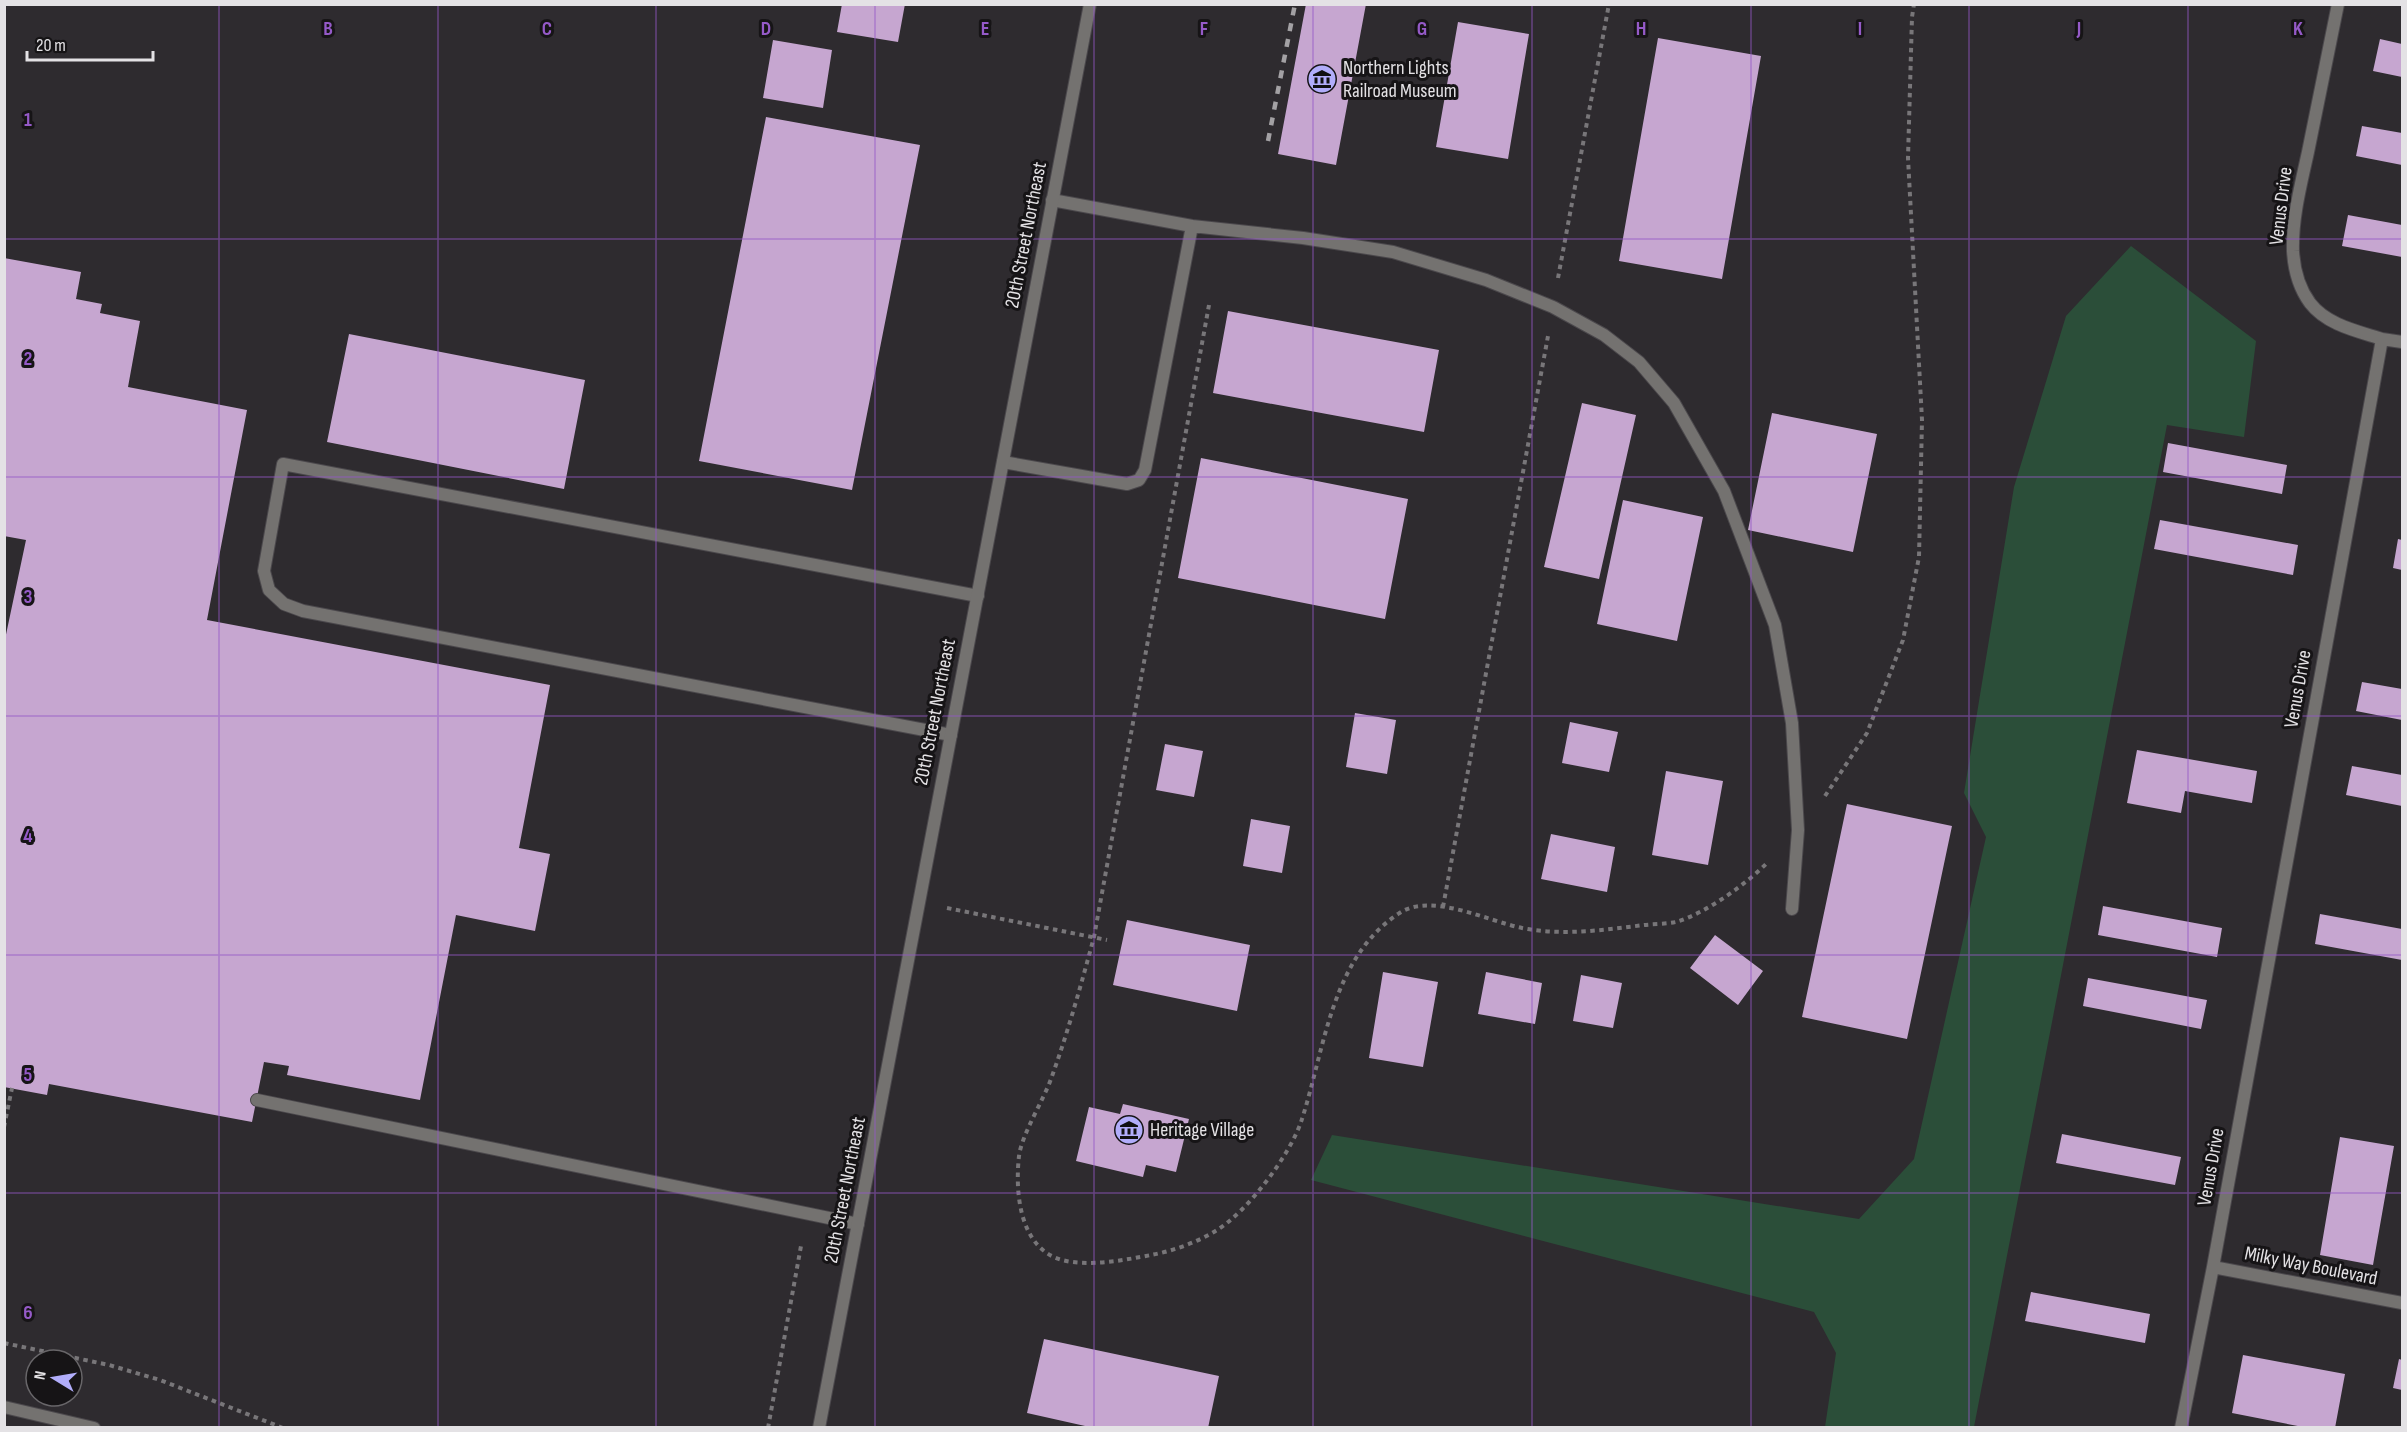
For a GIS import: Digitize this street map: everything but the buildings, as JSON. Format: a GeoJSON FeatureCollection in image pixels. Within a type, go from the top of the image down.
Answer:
{"type":"FeatureCollection","features":[{"type":"Feature","properties":{"kind":"street","name":"20th Street Northeast"},"geometry":{"type":"LineString","coordinates":[[819,1428],[1090,4]]}},
{"type":"Feature","properties":{"kind":"street","name":"Venus Drive"},"geometry":{"type":"LineString","coordinates":[[2181,1428],[2213,1267],[2382,339],[2340,325],[2324,316],[2310,303],[2301,287],[2293,252],[2300,190],[2338,4]]}},
{"type":"Feature","properties":{"kind":"street"},"geometry":{"type":"LineString","coordinates":[[1052,201],[1192,226],[1303,238],[1393,252],[1486,280],[1553,307],[1604,335],[1639,362],[1674,404],[1724,491],[1775,625],[1792,723],[1798,830],[1792,909]]}},
{"type":"Feature","properties":{"kind":"street"},"geometry":{"type":"LineString","coordinates":[[1003,462],[1127,484],[1139,480],[1145,470],[1192,226]]}},
{"type":"Feature","properties":{"kind":"street"},"geometry":{"type":"LineString","coordinates":[[2382,339],[2403,342]]}},
{"type":"Feature","properties":{"kind":"street"},"geometry":{"type":"LineString","coordinates":[[951,735],[303,611],[284,604],[269,590],[264,571],[283,464],[978,596]]}},
{"type":"Feature","properties":{"kind":"street"},"geometry":{"type":"LineString","coordinates":[[257,1100],[858,1224]]}},
{"type":"Feature","properties":{"kind":"street","name":"Milky Way Boulevard"},"geometry":{"type":"LineString","coordinates":[[2213,1267],[2403,1303]]}},
{"type":"Feature","properties":{"kind":"street"},"geometry":{"type":"LineString","coordinates":[[4,1407],[94,1428]]}},
{"type":"Feature","properties":{"kind":"path"},"geometry":{"type":"LineString","coordinates":[[1443,908],[1609,4]]}},
{"type":"Feature","properties":{"kind":"path"},"geometry":{"type":"LineString","coordinates":[[1209,302],[1094,937],[1076,1003],[1050,1082],[1020,1152],[1018,1192],[1024,1224],[1040,1248],[1061,1260],[1109,1263],[1170,1251],[1218,1230],[1252,1200],[1279,1163],[1301,1122],[1336,996],[1365,943],[1400,912],[1428,905],[1524,928],[1588,932],[1676,922],[1724,898],[1764,866],[1823,799],[1867,733],[1903,640],[1919,558],[1922,420],[1908,158],[1914,4]]}},
{"type":"Feature","properties":{"kind":"path"},"geometry":{"type":"LineString","coordinates":[[919,903],[1107,940]]}},
{"type":"Feature","properties":{"kind":"path"},"geometry":{"type":"LineString","coordinates":[[4,1127],[12,1088]]}},
{"type":"Feature","properties":{"kind":"path"},"geometry":{"type":"LineString","coordinates":[[768,1428],[801,1246]]}},
{"type":"Feature","properties":{"kind":"path"},"geometry":{"type":"LineString","coordinates":[[4,1343],[109,1365],[160,1380],[283,1428]]}},
{"type":"Feature","properties":{"kind":"green space"},"geometry":{"type":"Polygon","coordinates":[[[2131,246],[2256,341],[2244,437],[2167,425],[1974,1427],[1825,1427],[1836,1353],[1814,1312],[1311,1180],[1332,1135],[1859,1219],[1914,1159],[1986,837],[1964,793],[2014,487],[2066,316],[2131,246]]]}},
{"type":"Feature","properties":{"kind":"railway"},"geometry":{"type":"LineString","coordinates":[[1268,141],[1295,4]]}},
{"type":"Feature","properties":{"kind":"place","name":"Northern Lights Railroad Museum"},"geometry":{"type":"Point","coordinates":[1322,79]}},
{"type":"Feature","properties":{"kind":"place","name":"Heritage Village"},"geometry":{"type":"Point","coordinates":[1129,1130]}}]}
